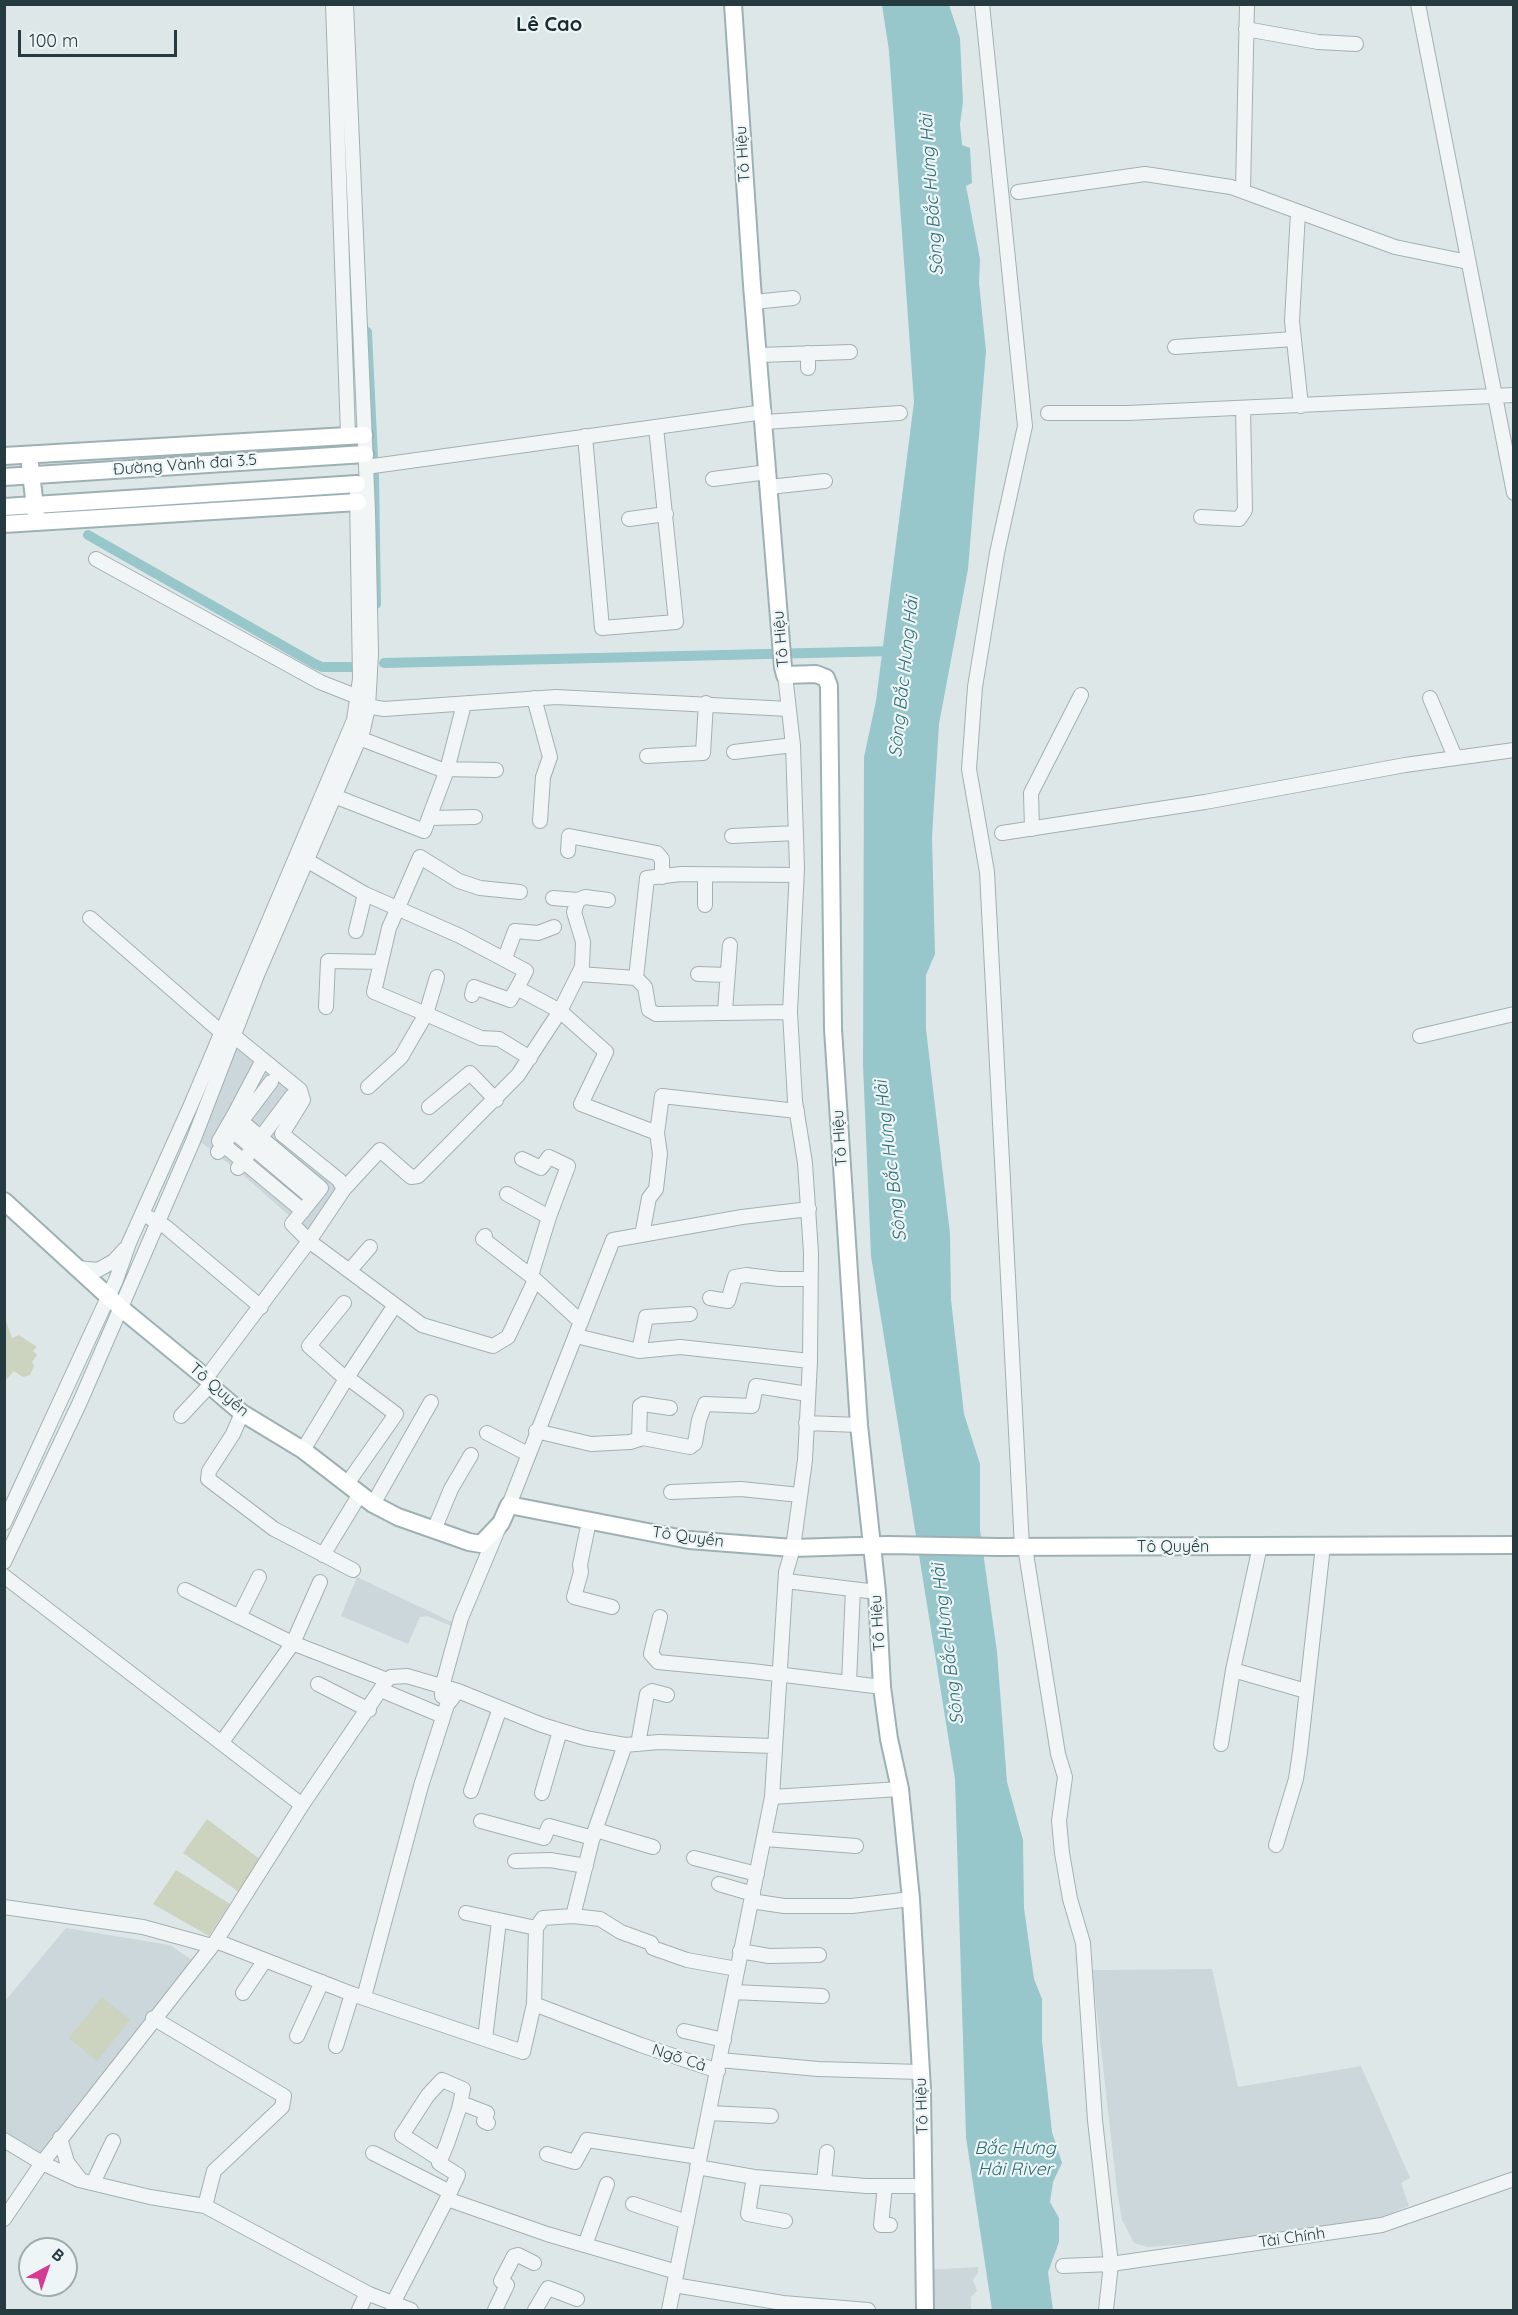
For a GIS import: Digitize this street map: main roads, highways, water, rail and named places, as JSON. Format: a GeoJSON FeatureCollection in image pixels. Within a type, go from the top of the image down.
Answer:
{"type":"FeatureCollection","features":[{"type":"Feature","properties":{"kind":"main road","name":"Tô Hiệu"},"geometry":{"type":"LineString","coordinates":[[733,4],[784,671],[816,674],[826,678],[829,686],[832,765],[833,1029],[859,1425],[877,1592],[882,1687],[889,1739],[900,1789],[911,1899],[921,2072],[925,2310]]}},
{"type":"Feature","properties":{"kind":"main road"},"geometry":{"type":"LineString","coordinates":[[4,456],[356,435]]}},
{"type":"Feature","properties":{"kind":"main road"},"geometry":{"type":"LineString","coordinates":[[138,448],[143,515]]}},
{"type":"Feature","properties":{"kind":"main road"},"geometry":{"type":"LineString","coordinates":[[81,451],[87,519]]}},
{"type":"Feature","properties":{"kind":"main road"},"geometry":{"type":"LineString","coordinates":[[29,454],[35,514]]}},
{"type":"Feature","properties":{"kind":"main road","name":"Đường Vành đai 3.5"},"geometry":{"type":"LineString","coordinates":[[4,477],[140,468],[365,460]]}},
{"type":"Feature","properties":{"kind":"main road","name":"Đường Vành đai 3.5"},"geometry":{"type":"LineString","coordinates":[[4,507],[35,514],[86,500],[357,484]]}},
{"type":"Feature","properties":{"kind":"main road"},"geometry":{"type":"LineString","coordinates":[[4,524],[35,514],[87,519],[358,502]]}},
{"type":"Feature","properties":{"kind":"main road","name":"Tô Quyền"},"geometry":{"type":"LineString","coordinates":[[4,1201],[122,1309],[208,1381],[242,1413],[303,1450],[360,1494],[398,1517],[486,1547],[501,1523],[509,1504],[688,1540],[793,1548],[888,1545],[999,1547],[1514,1545]]}},
{"type":"Feature","properties":{"kind":"water","name":"Bắc Hưng Hải River"},"geometry":{"type":"Polygon","coordinates":[[[882,5],[949,5],[960,38],[963,102],[960,124],[962,145],[970,148],[972,183],[966,186],[980,259],[979,283],[986,351],[968,569],[939,724],[932,837],[935,954],[926,975],[926,1029],[950,1234],[951,1300],[964,1414],[980,1464],[980,1530],[997,1652],[1007,1782],[1023,1840],[1024,1908],[1034,1979],[1042,1999],[1042,2041],[1052,2132],[1062,2163],[1053,2182],[1050,2202],[1059,2218],[1059,2242],[1048,2272],[1053,2310],[992,2310],[966,2137],[955,1779],[871,1256],[863,1065],[864,757],[876,701],[914,402],[889,51],[882,5]]]}},
{"type":"Feature","properties":{"kind":"waterway"},"geometry":{"type":"LineString","coordinates":[[367,332],[373,458]]}},
{"type":"Feature","properties":{"kind":"waterway"},"geometry":{"type":"LineString","coordinates":[[374,474],[376,604]]}},
{"type":"Feature","properties":{"kind":"waterway"},"geometry":{"type":"LineString","coordinates":[[88,535],[315,664],[322,667],[353,667]]}},
{"type":"Feature","properties":{"kind":"waterway","name":"Sông Bắc Hưng Hải"},"geometry":{"type":"LineString","coordinates":[[384,663],[894,651]]}},
{"type":"Feature","properties":{"kind":"district","name":"Lê Cao"},"geometry":{"type":"Point","coordinates":[549,25]}}]}
